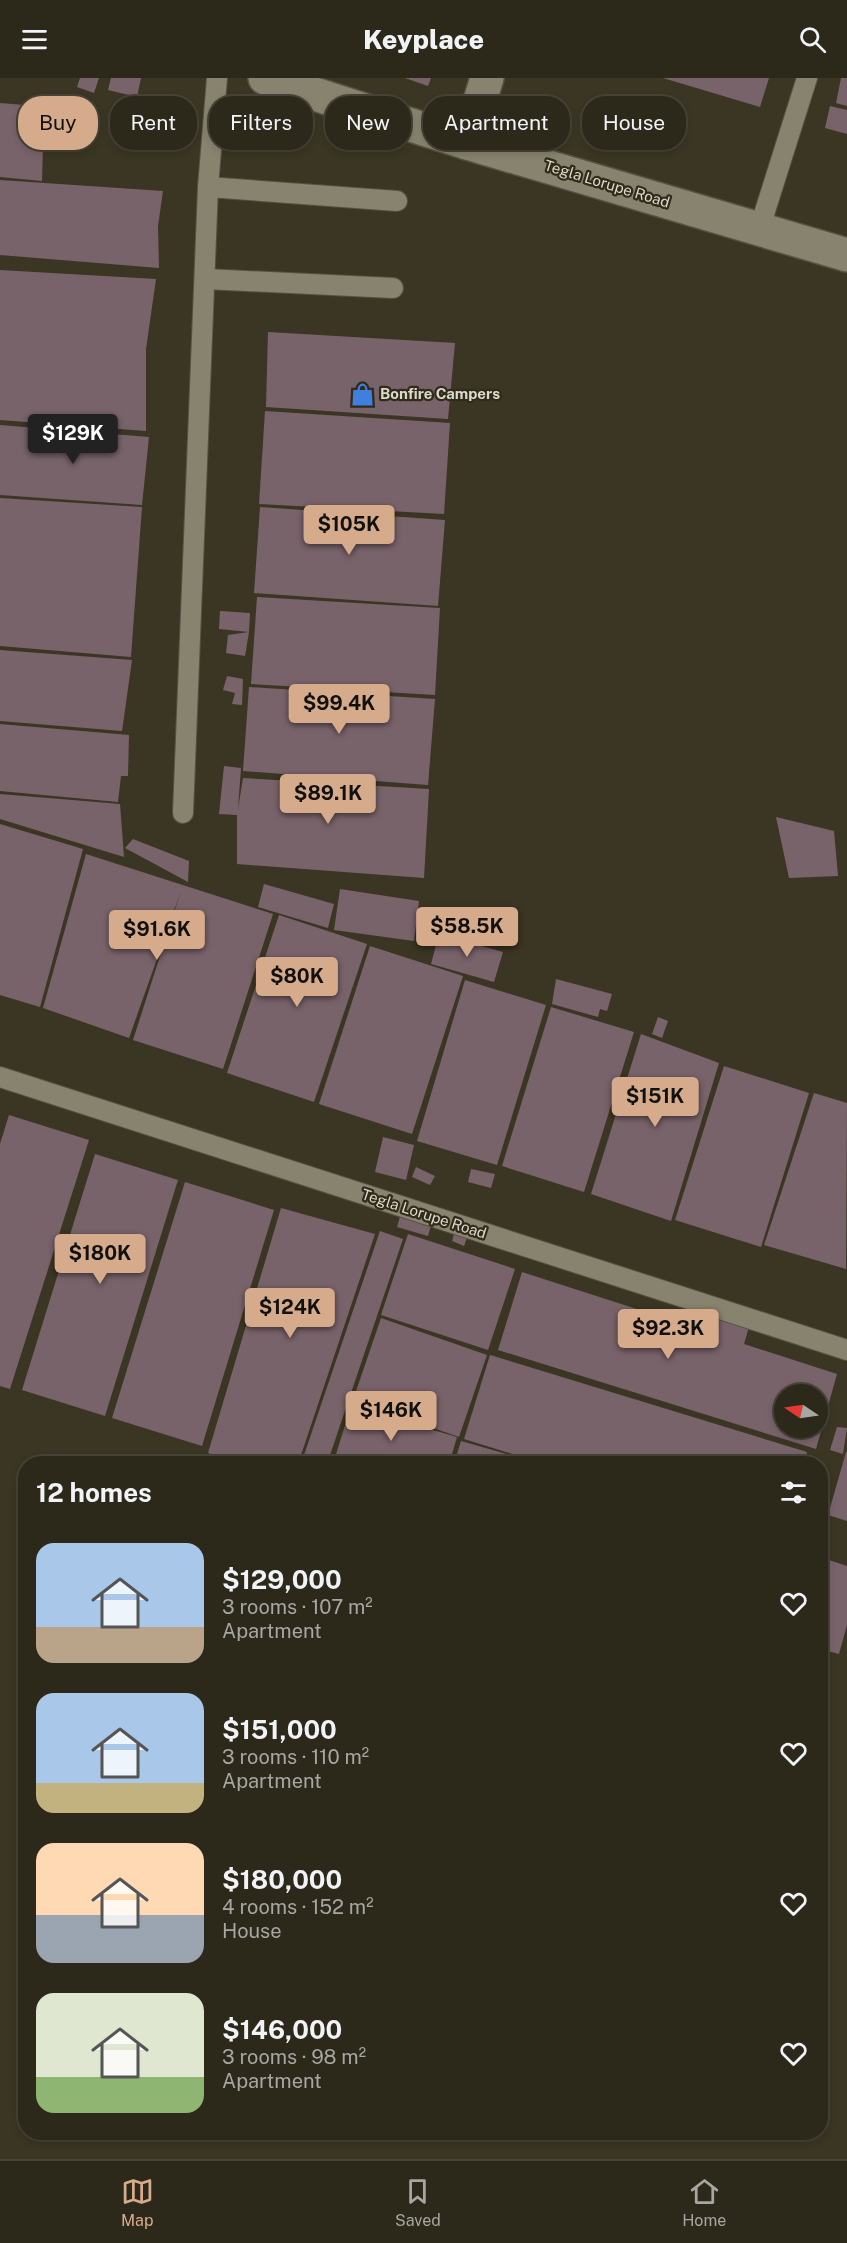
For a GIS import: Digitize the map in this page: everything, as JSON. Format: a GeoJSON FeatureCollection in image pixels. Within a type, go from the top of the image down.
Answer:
{"type":"FeatureCollection","features":[{"type":"Feature","properties":{"kind":"street","name":"Tegla Lorupe Road"},"geometry":{"type":"LineString","coordinates":[[265,78],[423,128]]}},
{"type":"Feature","properties":{"kind":"street"},"geometry":{"type":"LineString","coordinates":[[481,96],[486,78]]}},
{"type":"Feature","properties":{"kind":"street","name":"Tegla Lorupe Road"},"geometry":{"type":"LineString","coordinates":[[494,150],[847,255]]}},
{"type":"Feature","properties":{"kind":"lane"},"geometry":{"type":"LineString","coordinates":[[183,813],[208,187],[217,78]]}},
{"type":"Feature","properties":{"kind":"lane"},"geometry":{"type":"LineString","coordinates":[[759,230],[807,78]]}},
{"type":"Feature","properties":{"kind":"lane"},"geometry":{"type":"LineString","coordinates":[[208,187],[397,201]]}},
{"type":"Feature","properties":{"kind":"lane"},"geometry":{"type":"LineString","coordinates":[[205,279],[393,288]]}},
{"type":"Feature","properties":{"kind":"lane","name":"Tegla Lorupe Road"},"geometry":{"type":"LineString","coordinates":[[0,1077],[847,1350]]}},
{"type":"Feature","properties":{"kind":"building"},"geometry":{"type":"Polygon","coordinates":[[[80,78],[99,78],[94,93],[77,87],[80,78]]]}},
{"type":"Feature","properties":{"kind":"building"},"geometry":{"type":"Polygon","coordinates":[[[111,78],[141,78],[137,96],[108,90],[111,78]]]}},
{"type":"Feature","properties":{"kind":"building"},"geometry":{"type":"Polygon","coordinates":[[[405,78],[431,78],[428,86],[405,78]]]}},
{"type":"Feature","properties":{"kind":"building"},"geometry":{"type":"Polygon","coordinates":[[[663,78],[769,78],[760,107],[663,78]]]}},
{"type":"Feature","properties":{"kind":"building"},"geometry":{"type":"Polygon","coordinates":[[[841,78],[847,78],[847,106],[836,103],[841,78]]]}},
{"type":"Feature","properties":{"kind":"building"},"geometry":{"type":"Polygon","coordinates":[[[0,103],[18,104],[18,150],[43,150],[42,181],[0,177],[0,103]]]}},
{"type":"Feature","properties":{"kind":"building"},"geometry":{"type":"Polygon","coordinates":[[[830,106],[847,110],[847,134],[825,128],[830,106]]]}},
{"type":"Feature","properties":{"kind":"building"},"geometry":{"type":"Polygon","coordinates":[[[0,180],[163,191],[158,226],[159,268],[0,255],[0,180]]]}},
{"type":"Feature","properties":{"kind":"building"},"geometry":{"type":"Polygon","coordinates":[[[0,270],[156,279],[146,349],[146,431],[0,420],[0,270]]]}},
{"type":"Feature","properties":{"kind":"building"},"geometry":{"type":"Polygon","coordinates":[[[268,332],[455,343],[448,419],[266,407],[268,332]]]}},
{"type":"Feature","properties":{"kind":"building"},"geometry":{"type":"Polygon","coordinates":[[[265,411],[450,423],[444,514],[259,504],[265,411]]]}},
{"type":"Feature","properties":{"kind":"building"},"geometry":{"type":"Polygon","coordinates":[[[0,425],[149,437],[142,505],[0,495],[0,425]]]}},
{"type":"Feature","properties":{"kind":"building"},"geometry":{"type":"Polygon","coordinates":[[[0,498],[142,507],[131,657],[0,646],[0,498]]]}},
{"type":"Feature","properties":{"kind":"building"},"geometry":{"type":"Polygon","coordinates":[[[260,507],[445,520],[438,606],[254,593],[260,507]]]}},
{"type":"Feature","properties":{"kind":"building"},"geometry":{"type":"Polygon","coordinates":[[[257,597],[440,608],[435,695],[251,684],[257,597]]]}},
{"type":"Feature","properties":{"kind":"building"},"geometry":{"type":"Polygon","coordinates":[[[220,611],[250,613],[249,632],[219,629],[220,611]]]}},
{"type":"Feature","properties":{"kind":"building"},"geometry":{"type":"Polygon","coordinates":[[[249,632],[245,656],[226,653],[228,635],[249,632]]]}},
{"type":"Feature","properties":{"kind":"building"},"geometry":{"type":"Polygon","coordinates":[[[0,650],[132,660],[122,731],[0,721],[0,650]]]}},
{"type":"Feature","properties":{"kind":"building"},"geometry":{"type":"Polygon","coordinates":[[[227,676],[243,679],[242,705],[232,704],[235,693],[223,690],[227,676]]]}},
{"type":"Feature","properties":{"kind":"building"},"geometry":{"type":"Polygon","coordinates":[[[249,687],[435,699],[428,785],[243,771],[249,687]]]}},
{"type":"Feature","properties":{"kind":"building"},"geometry":{"type":"Polygon","coordinates":[[[0,724],[129,735],[128,776],[121,776],[118,802],[0,791],[0,724]]]}},
{"type":"Feature","properties":{"kind":"building"},"geometry":{"type":"Polygon","coordinates":[[[224,766],[241,768],[238,809],[243,778],[429,789],[424,878],[237,864],[237,815],[219,814],[224,766]]]}},
{"type":"Feature","properties":{"kind":"building"},"geometry":{"type":"Polygon","coordinates":[[[0,794],[120,804],[124,857],[0,819],[0,794]]]}},
{"type":"Feature","properties":{"kind":"building"},"geometry":{"type":"Polygon","coordinates":[[[776,817],[834,831],[838,876],[789,878],[776,817]]]}},
{"type":"Feature","properties":{"kind":"building"},"geometry":{"type":"Polygon","coordinates":[[[0,824],[83,849],[40,1007],[0,995],[0,824]]]}},
{"type":"Feature","properties":{"kind":"building"},"geometry":{"type":"Polygon","coordinates":[[[133,839],[189,861],[188,882],[125,848],[133,839]]]}},
{"type":"Feature","properties":{"kind":"building"},"geometry":{"type":"Polygon","coordinates":[[[86,854],[273,914],[223,1069],[133,1040],[181,891],[129,1038],[43,1008],[86,854]]]}},
{"type":"Feature","properties":{"kind":"building"},"geometry":{"type":"Polygon","coordinates":[[[264,884],[334,904],[328,928],[258,907],[264,884]]]}},
{"type":"Feature","properties":{"kind":"building"},"geometry":{"type":"Polygon","coordinates":[[[340,889],[419,901],[414,941],[334,930],[340,889]]]}},
{"type":"Feature","properties":{"kind":"building"},"geometry":{"type":"Polygon","coordinates":[[[279,915],[367,944],[314,1102],[227,1073],[279,915]]]}},
{"type":"Feature","properties":{"kind":"building"},"geometry":{"type":"Polygon","coordinates":[[[439,934],[503,952],[494,982],[431,964],[439,934]]]}},
{"type":"Feature","properties":{"kind":"building"},"geometry":{"type":"Polygon","coordinates":[[[370,946],[463,976],[412,1134],[319,1104],[370,946]]]}},
{"type":"Feature","properties":{"kind":"building"},"geometry":{"type":"Polygon","coordinates":[[[556,979],[612,994],[607,1011],[600,1009],[598,1017],[552,1004],[556,979]]]}},
{"type":"Feature","properties":{"kind":"building"},"geometry":{"type":"Polygon","coordinates":[[[465,980],[546,1005],[497,1165],[417,1141],[465,980]]]}},
{"type":"Feature","properties":{"kind":"building"},"geometry":{"type":"Polygon","coordinates":[[[551,1007],[634,1032],[584,1192],[502,1166],[551,1007]]]}},
{"type":"Feature","properties":{"kind":"building"},"geometry":{"type":"Polygon","coordinates":[[[658,1017],[668,1021],[662,1038],[652,1034],[658,1017]]]}},
{"type":"Feature","properties":{"kind":"building"},"geometry":{"type":"Polygon","coordinates":[[[641,1034],[719,1063],[671,1221],[591,1194],[641,1034]]]}},
{"type":"Feature","properties":{"kind":"building"},"geometry":{"type":"Polygon","coordinates":[[[724,1066],[809,1093],[761,1247],[675,1220],[724,1066]]]}},
{"type":"Feature","properties":{"kind":"building"},"geometry":{"type":"Polygon","coordinates":[[[814,1093],[847,1103],[846,1269],[764,1245],[814,1093]]]}},
{"type":"Feature","properties":{"kind":"building"},"geometry":{"type":"Polygon","coordinates":[[[9,1115],[89,1140],[10,1389],[0,1386],[0,1144],[9,1115]]]}},
{"type":"Feature","properties":{"kind":"building"},"geometry":{"type":"Polygon","coordinates":[[[383,1137],[414,1145],[406,1180],[375,1172],[383,1137]]]}},
{"type":"Feature","properties":{"kind":"building"},"geometry":{"type":"Polygon","coordinates":[[[95,1154],[178,1180],[105,1416],[22,1390],[95,1154]]]}},
{"type":"Feature","properties":{"kind":"building"},"geometry":{"type":"Polygon","coordinates":[[[416,1167],[435,1176],[430,1185],[412,1177],[416,1167]]]}},
{"type":"Feature","properties":{"kind":"building"},"geometry":{"type":"Polygon","coordinates":[[[471,1169],[495,1174],[491,1188],[468,1182],[471,1169]]]}},
{"type":"Feature","properties":{"kind":"building"},"geometry":{"type":"Polygon","coordinates":[[[185,1182],[274,1210],[202,1446],[112,1418],[185,1182]]]}},
{"type":"Feature","properties":{"kind":"building"},"geometry":{"type":"Polygon","coordinates":[[[281,1208],[375,1234],[301,1456],[218,1456],[208,1453],[281,1208]]]}},
{"type":"Feature","properties":{"kind":"building"},"geometry":{"type":"Polygon","coordinates":[[[401,1213],[432,1222],[428,1236],[397,1227],[401,1213]]]}},
{"type":"Feature","properties":{"kind":"building"},"geometry":{"type":"Polygon","coordinates":[[[458,1220],[472,1224],[464,1246],[452,1241],[458,1220]]]}},
{"type":"Feature","properties":{"kind":"building"},"geometry":{"type":"Polygon","coordinates":[[[380,1231],[403,1239],[330,1456],[304,1456],[380,1231]]]}},
{"type":"Feature","properties":{"kind":"building"},"geometry":{"type":"Polygon","coordinates":[[[408,1234],[515,1269],[488,1350],[381,1315],[408,1234]]]}},
{"type":"Feature","properties":{"kind":"building"},"geometry":{"type":"Polygon","coordinates":[[[522,1272],[708,1332],[712,1316],[749,1327],[744,1344],[837,1374],[828,1406],[828,1384],[774,1384],[774,1436],[498,1350],[522,1272]]]}},
{"type":"Feature","properties":{"kind":"building"},"geometry":{"type":"Polygon","coordinates":[[[381,1318],[487,1355],[459,1437],[353,1400],[381,1318]]]}},
{"type":"Feature","properties":{"kind":"building"},"geometry":{"type":"Polygon","coordinates":[[[490,1355],[807,1452],[806,1456],[519,1456],[464,1439],[490,1355]]]}},
{"type":"Feature","properties":{"kind":"building"},"geometry":{"type":"Polygon","coordinates":[[[351,1406],[457,1437],[451,1456],[335,1456],[351,1406]]]}},
{"type":"Feature","properties":{"kind":"building"},"geometry":{"type":"Polygon","coordinates":[[[837,1427],[847,1428],[843,1454],[830,1450],[837,1427]]]}},
{"type":"Feature","properties":{"kind":"building"},"geometry":{"type":"Polygon","coordinates":[[[781,1438],[819,1438],[816,1449],[781,1438]]]}},
{"type":"Feature","properties":{"kind":"building"},"geometry":{"type":"Polygon","coordinates":[[[461,1441],[514,1456],[456,1456],[461,1441]]]}},
{"type":"Feature","properties":{"kind":"building"},"geometry":{"type":"Polygon","coordinates":[[[847,1452],[847,1521],[828,1515],[847,1452]]]}},
{"type":"Feature","properties":{"kind":"building"},"geometry":{"type":"Polygon","coordinates":[[[828,1560],[847,1566],[847,1625],[839,1654],[828,1651],[828,1560]]]}},
{"type":"Feature","properties":{"kind":"place","name":"Bonfire Campers"},"geometry":{"type":"Point","coordinates":[362,394]}}]}
